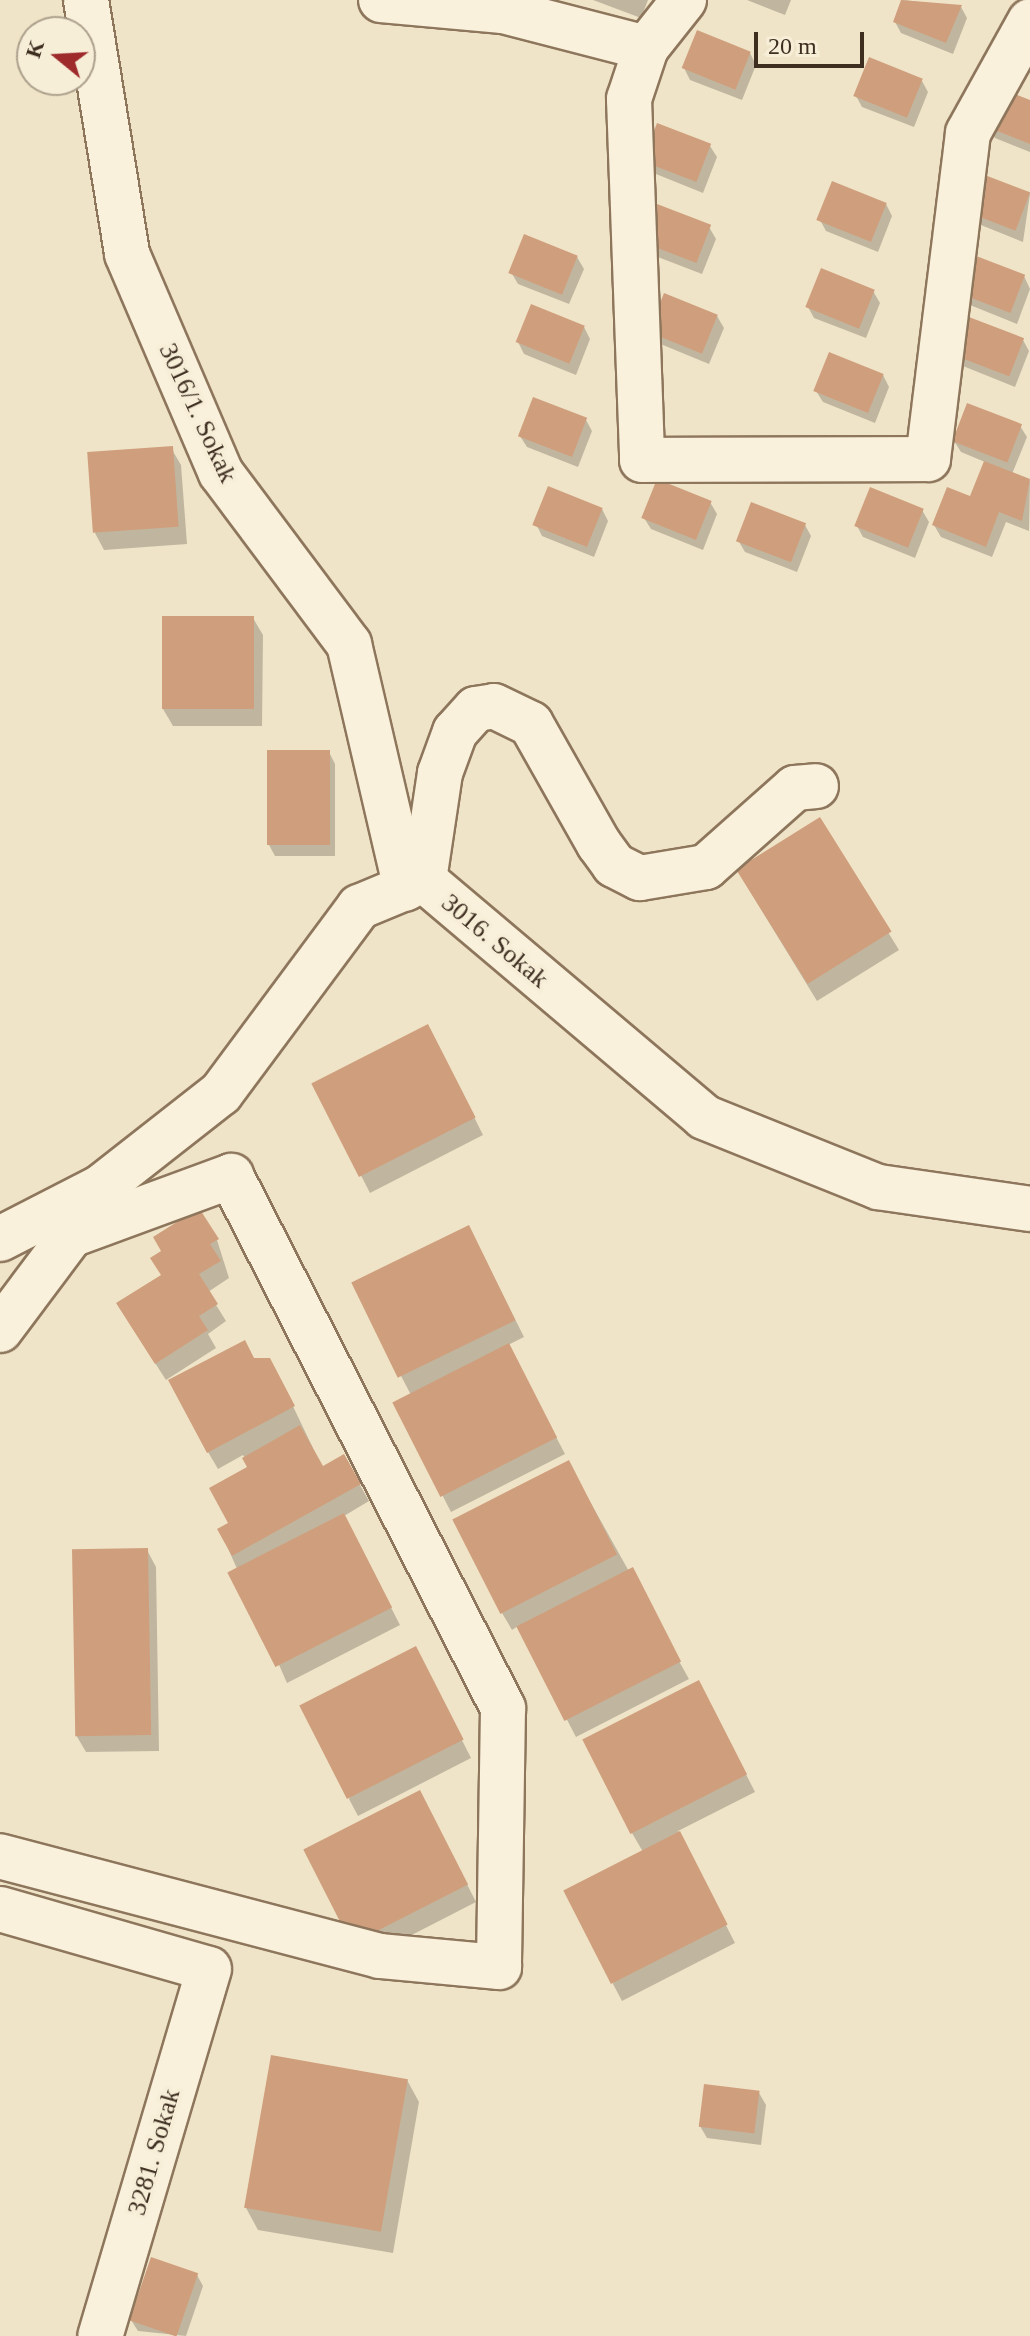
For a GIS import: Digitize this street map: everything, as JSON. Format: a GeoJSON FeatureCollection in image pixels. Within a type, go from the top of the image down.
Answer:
{"type":"FeatureCollection","features":[{"type":"Feature","properties":{"kind":"street","name":"3016/1. Sokak"},"geometry":{"type":"LineString","coordinates":[[86,0],[127,254],[221,473],[349,644],[415,884]]}},
{"type":"Feature","properties":{"kind":"street"},"geometry":{"type":"LineString","coordinates":[[381,0],[503,11],[646,48]]}},
{"type":"Feature","properties":{"kind":"street"},"geometry":{"type":"LineString","coordinates":[[684,0],[646,48],[629,99],[642,460],[928,459],[968,133],[1030,21]]}},
{"type":"Feature","properties":{"kind":"street"},"geometry":{"type":"LineString","coordinates":[[415,884],[440,773],[455,732],[476,709],[494,706],[531,724],[599,844],[614,865],[640,878],[706,867],[795,788],[816,786]]}},
{"type":"Feature","properties":{"kind":"street","name":"3016. Sokak"},"geometry":{"type":"LineString","coordinates":[[0,1239],[101,1187],[221,1093],[359,907],[415,884],[704,1117],[878,1187],[1030,1209]]}},
{"type":"Feature","properties":{"kind":"street"},"geometry":{"type":"LineString","coordinates":[[0,1330],[71,1235],[231,1176],[503,1708],[499,1967],[380,1956],[0,1856]]}},
{"type":"Feature","properties":{"kind":"street","name":"3281. Sokak"},"geometry":{"type":"LineString","coordinates":[[0,1909],[209,1969],[100,2336]]}},
{"type":"Feature","properties":{"kind":"building"},"geometry":{"type":"Polygon","coordinates":[[[901,0],[962,5],[946,43],[893,22],[901,0]]]}},
{"type":"Feature","properties":{"kind":"building"},"geometry":{"type":"Polygon","coordinates":[[[697,30],[751,52],[735,90],[682,68],[697,30]]]}},
{"type":"Feature","properties":{"kind":"building"},"geometry":{"type":"Polygon","coordinates":[[[869,57],[923,79],[907,118],[853,96],[869,57]]]}},
{"type":"Feature","properties":{"kind":"building"},"geometry":{"type":"Polygon","coordinates":[[[1002,89],[1030,100],[1030,144],[987,127],[1002,89]]]}},
{"type":"Feature","properties":{"kind":"building"},"geometry":{"type":"Polygon","coordinates":[[[657,123],[711,144],[696,182],[642,161],[657,123]]]}},
{"type":"Feature","properties":{"kind":"building"},"geometry":{"type":"Polygon","coordinates":[[[977,172],[1030,192],[1016,231],[962,210],[977,172]]]}},
{"type":"Feature","properties":{"kind":"building"},"geometry":{"type":"Polygon","coordinates":[[[832,181],[887,203],[871,242],[816,220],[832,181]]]}},
{"type":"Feature","properties":{"kind":"building"},"geometry":{"type":"Polygon","coordinates":[[[657,204],[711,225],[696,263],[642,242],[657,204]]]}},
{"type":"Feature","properties":{"kind":"building"},"geometry":{"type":"Polygon","coordinates":[[[524,234],[578,256],[562,295],[508,273],[524,234]]]}},
{"type":"Feature","properties":{"kind":"building"},"geometry":{"type":"Polygon","coordinates":[[[971,254],[1025,275],[1010,313],[956,292],[971,254]]]}},
{"type":"Feature","properties":{"kind":"building"},"geometry":{"type":"Polygon","coordinates":[[[821,268],[875,290],[859,329],[805,307],[821,268]]]}},
{"type":"Feature","properties":{"kind":"building"},"geometry":{"type":"Polygon","coordinates":[[[664,293],[718,315],[702,354],[648,332],[664,293]]]}},
{"type":"Feature","properties":{"kind":"building"},"geometry":{"type":"Polygon","coordinates":[[[531,304],[585,326],[569,364],[516,342],[531,304]]]}},
{"type":"Feature","properties":{"kind":"building"},"geometry":{"type":"Polygon","coordinates":[[[969,317],[1024,338],[1009,376],[954,355],[969,317]]]}},
{"type":"Feature","properties":{"kind":"building"},"geometry":{"type":"Polygon","coordinates":[[[829,352],[884,374],[868,413],[813,391],[829,352]]]}},
{"type":"Feature","properties":{"kind":"building"},"geometry":{"type":"Polygon","coordinates":[[[533,397],[587,418],[572,457],[518,436],[533,397]]]}},
{"type":"Feature","properties":{"kind":"building"},"geometry":{"type":"Polygon","coordinates":[[[967,403],[1022,424],[1007,462],[952,441],[967,403]]]}},
{"type":"Feature","properties":{"kind":"building"},"geometry":{"type":"Polygon","coordinates":[[[173,446],[179,527],[93,533],[87,452],[173,446]]]}},
{"type":"Feature","properties":{"kind":"building"},"geometry":{"type":"Polygon","coordinates":[[[984,461],[1030,479],[1022,521],[999,512],[986,547],[932,525],[947,487],[970,496],[984,461]]]}},
{"type":"Feature","properties":{"kind":"building"},"geometry":{"type":"Polygon","coordinates":[[[657,479],[712,501],[696,540],[641,518],[657,479]]]}},
{"type":"Feature","properties":{"kind":"building"},"geometry":{"type":"Polygon","coordinates":[[[548,486],[603,508],[587,547],[532,525],[548,486]]]}},
{"type":"Feature","properties":{"kind":"building"},"geometry":{"type":"Polygon","coordinates":[[[870,487],[924,509],[908,548],[854,526],[870,487]]]}},
{"type":"Feature","properties":{"kind":"building"},"geometry":{"type":"Polygon","coordinates":[[[751,502],[806,523],[791,562],[736,541],[751,502]]]}},
{"type":"Feature","properties":{"kind":"building"},"geometry":{"type":"Polygon","coordinates":[[[162,616],[254,616],[254,709],[162,709],[162,616]]]}},
{"type":"Feature","properties":{"kind":"building"},"geometry":{"type":"Polygon","coordinates":[[[267,750],[330,750],[330,845],[267,845],[267,750]]]}},
{"type":"Feature","properties":{"kind":"building"},"geometry":{"type":"Polygon","coordinates":[[[820,817],[892,931],[808,984],[736,869],[820,817]]]}},
{"type":"Feature","properties":{"kind":"building"},"geometry":{"type":"Polygon","coordinates":[[[428,1024],[476,1118],[359,1177],[311,1083],[428,1024]]]}},
{"type":"Feature","properties":{"kind":"building"},"geometry":{"type":"Polygon","coordinates":[[[199,1208],[219,1239],[210,1244],[221,1261],[199,1274],[218,1304],[199,1316],[208,1330],[155,1364],[116,1303],[161,1275],[150,1258],[161,1251],[153,1237],[199,1208]]]}},
{"type":"Feature","properties":{"kind":"building"},"geometry":{"type":"Polygon","coordinates":[[[469,1225],[515,1320],[398,1378],[351,1282],[469,1225]]]}},
{"type":"Feature","properties":{"kind":"building"},"geometry":{"type":"Polygon","coordinates":[[[245,1340],[254,1358],[270,1358],[295,1406],[207,1453],[168,1380],[245,1340]]]}},
{"type":"Feature","properties":{"kind":"building"},"geometry":{"type":"Polygon","coordinates":[[[509,1343],[557,1437],[440,1497],[392,1402],[509,1343]]]}},
{"type":"Feature","properties":{"kind":"building"},"geometry":{"type":"Polygon","coordinates":[[[300,1425],[323,1466],[344,1454],[361,1484],[232,1556],[217,1529],[228,1523],[209,1488],[247,1467],[242,1458],[300,1425]]]}},
{"type":"Feature","properties":{"kind":"building"},"geometry":{"type":"Polygon","coordinates":[[[569,1460],[617,1554],[500,1614],[452,1519],[569,1460]]]}},
{"type":"Feature","properties":{"kind":"building"},"geometry":{"type":"Polygon","coordinates":[[[344,1513],[392,1607],[275,1667],[227,1572],[344,1513]]]}},
{"type":"Feature","properties":{"kind":"building"},"geometry":{"type":"Polygon","coordinates":[[[148,1548],[151,1735],[75,1736],[72,1549],[148,1548]]]}},
{"type":"Feature","properties":{"kind":"building"},"geometry":{"type":"Polygon","coordinates":[[[633,1567],[681,1661],[564,1721],[516,1626],[633,1567]]]}},
{"type":"Feature","properties":{"kind":"building"},"geometry":{"type":"Polygon","coordinates":[[[416,1646],[464,1740],[347,1799],[299,1705],[416,1646]]]}},
{"type":"Feature","properties":{"kind":"building"},"geometry":{"type":"Polygon","coordinates":[[[699,1680],[747,1774],[630,1834],[582,1739],[699,1680]]]}},
{"type":"Feature","properties":{"kind":"building"},"geometry":{"type":"Polygon","coordinates":[[[420,1790],[468,1884],[351,1944],[303,1849],[420,1790]]]}},
{"type":"Feature","properties":{"kind":"building"},"geometry":{"type":"Polygon","coordinates":[[[680,1831],[728,1925],[611,1984],[563,1890],[680,1831]]]}},
{"type":"Feature","properties":{"kind":"building"},"geometry":{"type":"Polygon","coordinates":[[[271,2055],[408,2079],[381,2232],[244,2208],[271,2055]]]}},
{"type":"Feature","properties":{"kind":"building"},"geometry":{"type":"Polygon","coordinates":[[[704,2084],[760,2091],[754,2134],[699,2127],[704,2084]]]}},
{"type":"Feature","properties":{"kind":"building"},"geometry":{"type":"Polygon","coordinates":[[[151,2257],[198,2273],[177,2336],[129,2320],[151,2257]]]}}]}
